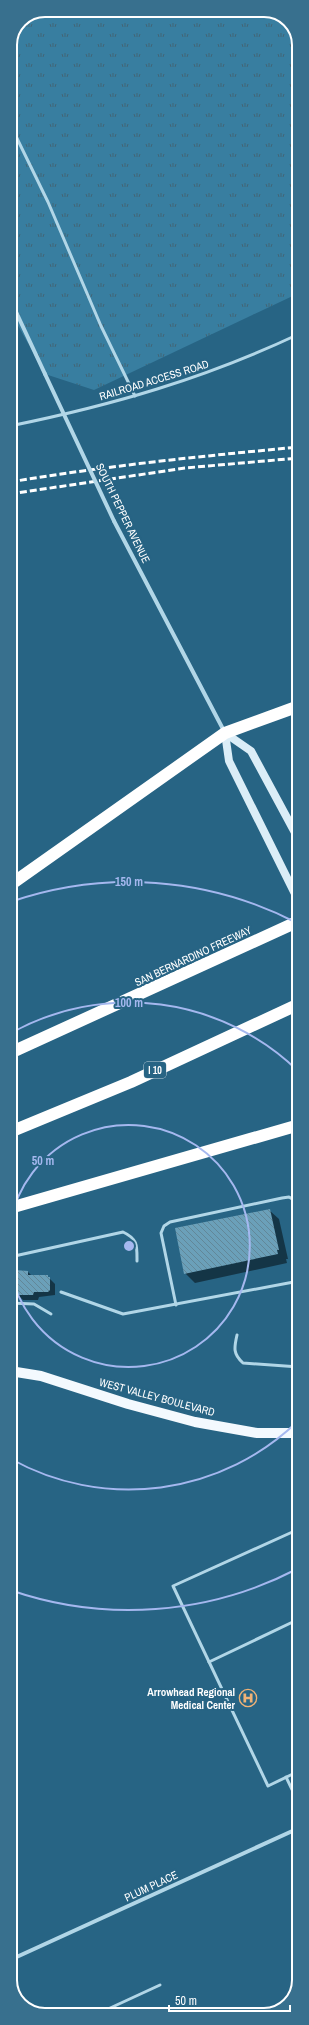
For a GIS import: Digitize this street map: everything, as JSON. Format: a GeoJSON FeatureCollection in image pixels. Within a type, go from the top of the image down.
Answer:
{"type":"FeatureCollection","features":[{"type":"Feature","properties":{"kind":"highway"},"geometry":{"type":"LineString","coordinates":[[17,880],[225,733],[292,709]]}},
{"type":"Feature","properties":{"kind":"highway","name":"SAN BERNARDINO FREEWAY"},"geometry":{"type":"LineString","coordinates":[[17,1050],[292,924]]}},
{"type":"Feature","properties":{"kind":"highway","name":"I 10"},"geometry":{"type":"LineString","coordinates":[[17,1129],[131,1082],[292,1007]]}},
{"type":"Feature","properties":{"kind":"highway"},"geometry":{"type":"LineString","coordinates":[[17,1206],[292,1127]]}},
{"type":"Feature","properties":{"kind":"main road","name":"SOUTH PEPPER AVENUE"},"geometry":{"type":"LineString","coordinates":[[225,733],[251,751],[292,827]]}},
{"type":"Feature","properties":{"kind":"main road","name":"SOUTH PEPPER AVENUE"},"geometry":{"type":"LineString","coordinates":[[225,733],[229,761],[292,887]]}},
{"type":"Feature","properties":{"kind":"main road","name":"WEST VALLEY BOULEVARD"},"geometry":{"type":"LineString","coordinates":[[17,1372],[41,1376],[128,1404],[195,1422],[257,1433],[292,1433]]}},
{"type":"Feature","properties":{"kind":"street","name":"SOUTH PEPPER AVENUE"},"geometry":{"type":"LineString","coordinates":[[17,314],[114,521],[225,733]]}},
{"type":"Feature","properties":{"kind":"street","name":"PLUM PLACE"},"geometry":{"type":"LineString","coordinates":[[17,1957],[292,1831]]}},
{"type":"Feature","properties":{"kind":"lane"},"geometry":{"type":"LineString","coordinates":[[17,138],[48,202],[101,326],[135,396]]}},
{"type":"Feature","properties":{"kind":"lane","name":"RAILROAD ACCESS ROAD"},"geometry":{"type":"LineString","coordinates":[[17,425],[83,411],[188,380],[233,364],[292,337]]}},
{"type":"Feature","properties":{"kind":"lane"},"geometry":{"type":"LineString","coordinates":[[176,1305],[161,1233],[164,1226],[170,1222],[282,1198],[289,1197],[292,1199]]}},
{"type":"Feature","properties":{"kind":"lane"},"geometry":{"type":"LineString","coordinates":[[17,1255],[122,1232],[131,1236],[136,1245],[137,1261]]}},
{"type":"Feature","properties":{"kind":"lane"},"geometry":{"type":"LineString","coordinates":[[61,1292],[123,1314],[292,1282]]}},
{"type":"Feature","properties":{"kind":"lane"},"geometry":{"type":"LineString","coordinates":[[17,1304],[34,1304],[51,1314]]}},
{"type":"Feature","properties":{"kind":"lane"},"geometry":{"type":"LineString","coordinates":[[237,1336],[234,1348],[236,1357],[243,1363],[292,1366]]}},
{"type":"Feature","properties":{"kind":"lane"},"geometry":{"type":"LineString","coordinates":[[292,1532],[174,1586],[268,1786],[292,1774]]}},
{"type":"Feature","properties":{"kind":"lane"},"geometry":{"type":"LineString","coordinates":[[209,1662],[292,1622]]}},
{"type":"Feature","properties":{"kind":"lane"},"geometry":{"type":"LineString","coordinates":[[286,1777],[292,1789]]}},
{"type":"Feature","properties":{"kind":"lane"},"geometry":{"type":"LineString","coordinates":[[110,2008],[160,1985]]}},
{"type":"Feature","properties":{"kind":"green space"},"geometry":{"type":"Polygon","coordinates":[[[44,17],[266,17],[275,19],[283,24],[289,32],[292,41],[292,296],[94,390],[45,374],[17,324],[17,44],[19,34],[22,29],[34,19],[44,17]]]}},
{"type":"Feature","properties":{"kind":"building"},"geometry":{"type":"Polygon","coordinates":[[[270,1209],[279,1250],[277,1250],[278,1254],[184,1274],[175,1228],[270,1209]]]}},
{"type":"Feature","properties":{"kind":"building"},"geometry":{"type":"Polygon","coordinates":[[[17,1270],[28,1271],[28,1275],[48,1275],[48,1277],[50,1277],[50,1290],[48,1292],[34,1292],[33,1295],[17,1295],[17,1270]]]}},
{"type":"Feature","properties":{"kind":"railway"},"geometry":{"type":"LineString","coordinates":[[17,481],[154,462],[292,448]]}},
{"type":"Feature","properties":{"kind":"railway"},"geometry":{"type":"LineString","coordinates":[[17,493],[185,468],[292,459]]}},
{"type":"Feature","properties":{"kind":"place","name":"Arrowhead Regional Medical Center"},"geometry":{"type":"Point","coordinates":[248,1698]}}]}
